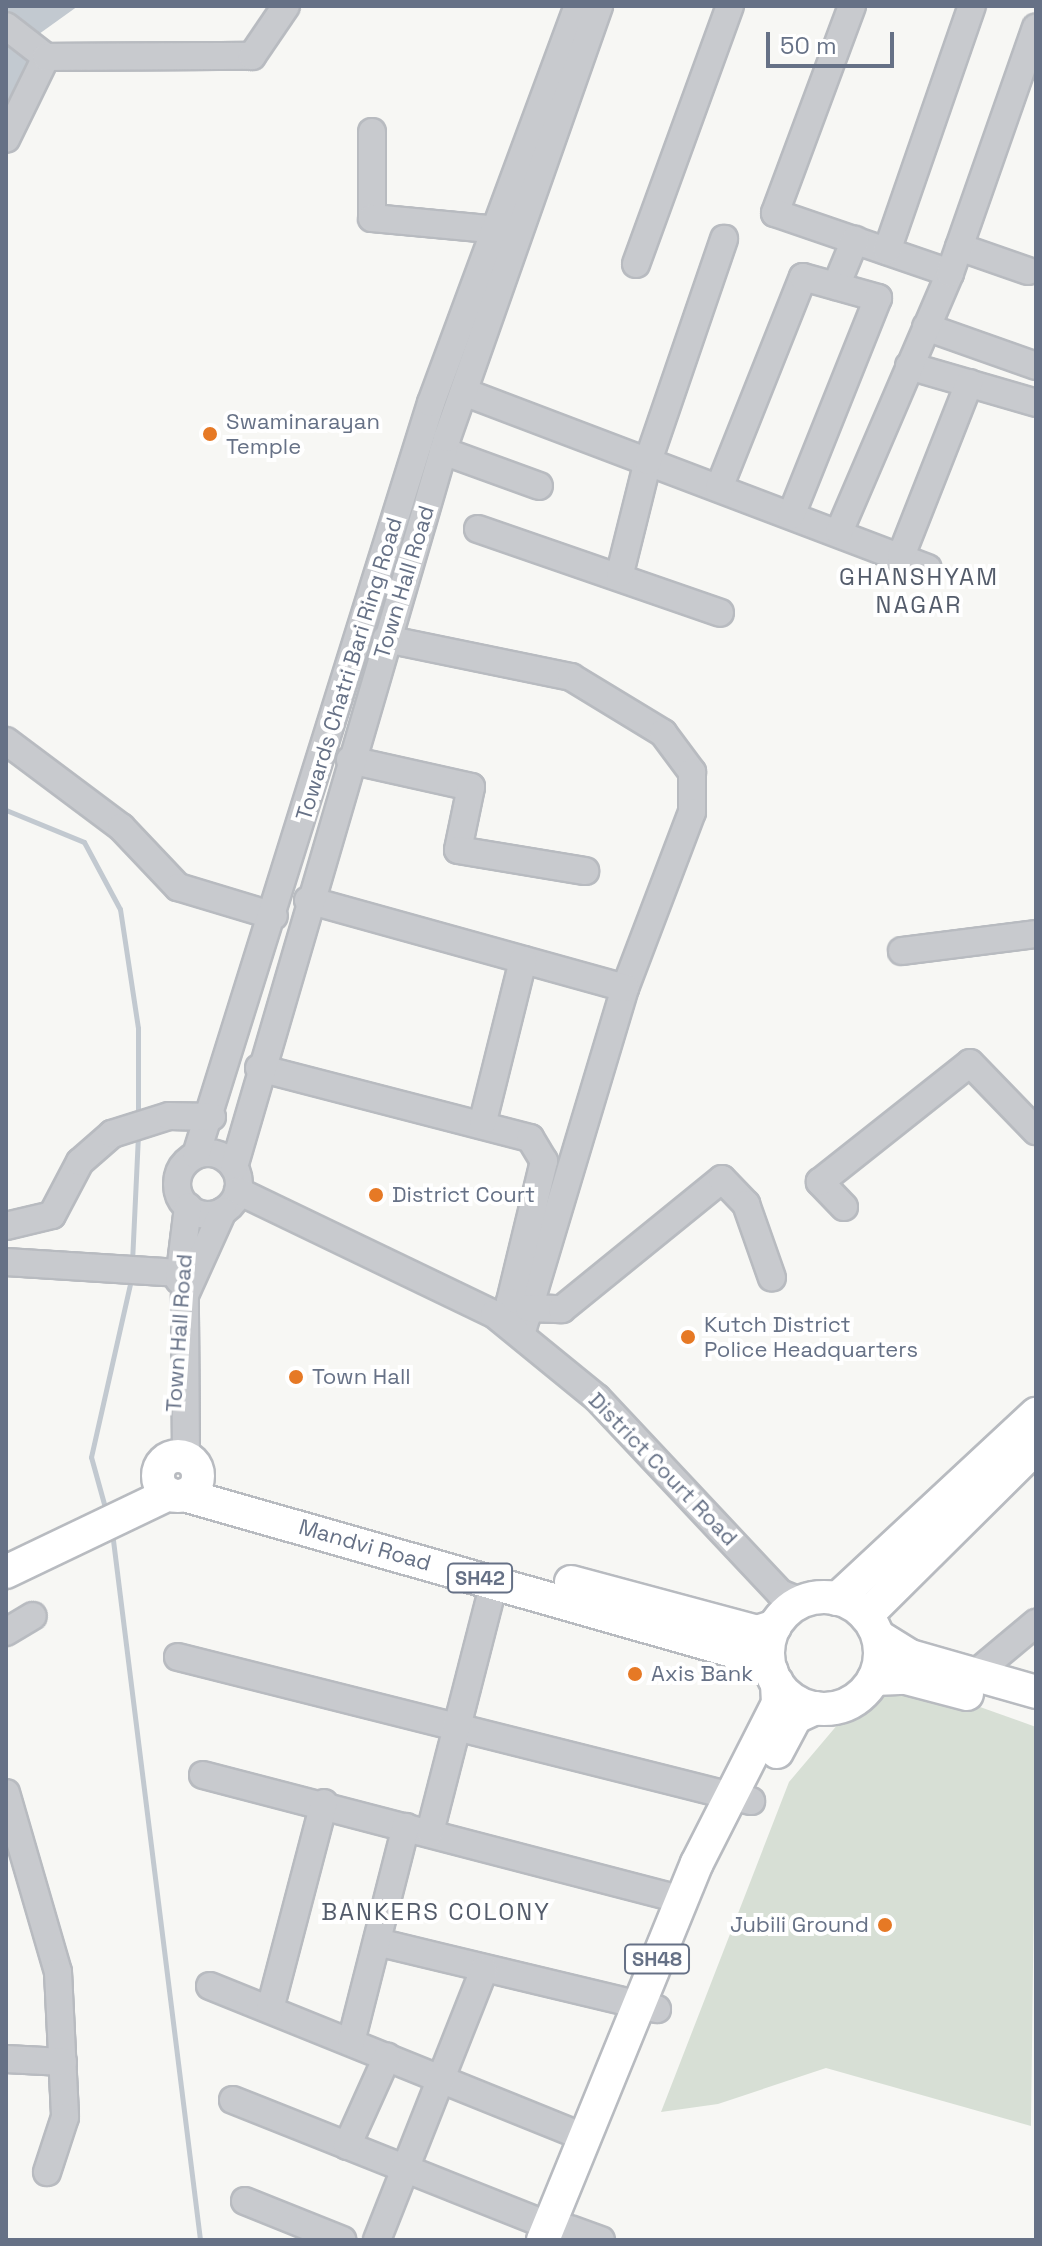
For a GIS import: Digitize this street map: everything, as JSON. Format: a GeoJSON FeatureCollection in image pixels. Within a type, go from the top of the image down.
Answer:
{"type":"FeatureCollection","features":[{"type":"Feature","properties":{"kind":"main road"},"geometry":{"type":"LineString","coordinates":[[1036,1414],[837,1599],[785,1609],[774,1677],[815,1708],[849,1703],[874,1679],[906,1678],[1036,1712]]}},
{"type":"Feature","properties":{"kind":"main road"},"geometry":{"type":"LineString","coordinates":[[874,1679],[872,1626],[1036,1447]]}},
{"type":"Feature","properties":{"kind":"main road"},"geometry":{"type":"LineString","coordinates":[[6,1551],[62,1531],[170,1478]]}},
{"type":"Feature","properties":{"kind":"main road","name":"Mandvi Road"},"geometry":{"type":"LineString","coordinates":[[170,1478],[208,1483],[757,1632],[785,1609]]}},
{"type":"Feature","properties":{"kind":"main road","name":"Mandvi Road"},"geometry":{"type":"LineString","coordinates":[[170,1478],[750,1656],[774,1677]]}},
{"type":"Feature","properties":{"kind":"main road"},"geometry":{"type":"LineString","coordinates":[[6,1572],[62,1531]]}},
{"type":"Feature","properties":{"kind":"main road"},"geometry":{"type":"LineString","coordinates":[[837,1599],[910,1656],[1036,1692]]}},
{"type":"Feature","properties":{"kind":"main road","name":"SH48"},"geometry":{"type":"LineString","coordinates":[[554,2233],[648,2006],[742,1797],[778,1703],[774,1677]]}},
{"type":"Feature","properties":{"kind":"main road","name":"SH48"},"geometry":{"type":"LineString","coordinates":[[742,1797],[796,1717],[815,1708]]}},
{"type":"Feature","properties":{"kind":"street"},"geometry":{"type":"LineString","coordinates":[[6,26],[46,57],[252,56],[286,6]]}},
{"type":"Feature","properties":{"kind":"street","name":"Towards Chatri Bari Ring Road"},"geometry":{"type":"LineString","coordinates":[[196,1155],[212,1117],[426,418],[498,230],[578,6]]}},
{"type":"Feature","properties":{"kind":"street","name":"Town Hall Road"},"geometry":{"type":"LineString","coordinates":[[170,1478],[185,1295],[231,1194],[259,1068],[443,451],[599,6]]}},
{"type":"Feature","properties":{"kind":"street"},"geometry":{"type":"LineString","coordinates":[[636,264],[730,6]]}},
{"type":"Feature","properties":{"kind":"street"},"geometry":{"type":"LineString","coordinates":[[852,6],[775,213],[950,273]]}},
{"type":"Feature","properties":{"kind":"street"},"geometry":{"type":"LineString","coordinates":[[887,251],[972,6]]}},
{"type":"Feature","properties":{"kind":"street"},"geometry":{"type":"LineString","coordinates":[[839,532],[950,273],[1036,28]]}},
{"type":"Feature","properties":{"kind":"street"},"geometry":{"type":"LineString","coordinates":[[6,139],[46,57]]}},
{"type":"Feature","properties":{"kind":"street"},"geometry":{"type":"LineString","coordinates":[[372,132],[372,218],[498,230]]}},
{"type":"Feature","properties":{"kind":"street"},"geometry":{"type":"LineString","coordinates":[[620,573],[648,461],[724,239]]}},
{"type":"Feature","properties":{"kind":"street"},"geometry":{"type":"LineString","coordinates":[[836,286],[855,240]]}},
{"type":"Feature","properties":{"kind":"street"},"geometry":{"type":"LineString","coordinates":[[959,247],[1028,271]]}},
{"type":"Feature","properties":{"kind":"street"},"geometry":{"type":"LineString","coordinates":[[719,488],[803,277],[878,298],[791,515]]}},
{"type":"Feature","properties":{"kind":"street"},"geometry":{"type":"LineString","coordinates":[[926,327],[1036,366]]}},
{"type":"Feature","properties":{"kind":"street"},"geometry":{"type":"LineString","coordinates":[[909,366],[1036,403]]}},
{"type":"Feature","properties":{"kind":"street"},"geometry":{"type":"LineString","coordinates":[[901,556],[969,383]]}},
{"type":"Feature","properties":{"kind":"street"},"geometry":{"type":"LineString","coordinates":[[464,392],[928,568]]}},
{"type":"Feature","properties":{"kind":"street"},"geometry":{"type":"LineString","coordinates":[[443,451],[539,486]]}},
{"type":"Feature","properties":{"kind":"street"},"geometry":{"type":"LineString","coordinates":[[478,529],[620,573],[720,613]]}},
{"type":"Feature","properties":{"kind":"street"},"geometry":{"type":"LineString","coordinates":[[386,639],[571,677],[663,733],[682,754],[692,772],[692,812],[625,988],[529,1327]]}},
{"type":"Feature","properties":{"kind":"street"},"geometry":{"type":"LineString","coordinates":[[6,741],[121,827],[178,887],[274,916]]}},
{"type":"Feature","properties":{"kind":"street"},"geometry":{"type":"LineString","coordinates":[[350,760],[471,787],[458,850],[585,871]]}},
{"type":"Feature","properties":{"kind":"street"},"geometry":{"type":"LineString","coordinates":[[308,900],[625,988]]}},
{"type":"Feature","properties":{"kind":"street"},"geometry":{"type":"LineString","coordinates":[[902,951],[1036,934]]}},
{"type":"Feature","properties":{"kind":"street"},"geometry":{"type":"LineString","coordinates":[[483,1121],[523,960]]}},
{"type":"Feature","properties":{"kind":"street"},"geometry":{"type":"LineString","coordinates":[[844,1207],[820,1182],[970,1063],[1036,1131]]}},
{"type":"Feature","properties":{"kind":"street"},"geometry":{"type":"LineString","coordinates":[[259,1068],[483,1121],[530,1138],[544,1161],[510,1302],[529,1327]]}},
{"type":"Feature","properties":{"kind":"street"},"geometry":{"type":"LineString","coordinates":[[6,1226],[52,1215],[80,1162],[141,1123],[212,1117]]}},
{"type":"Feature","properties":{"kind":"street"},"geometry":{"type":"LineString","coordinates":[[188,1207],[231,1194],[214,1153],[196,1155]]}},
{"type":"Feature","properties":{"kind":"street","name":"Town Hall Road"},"geometry":{"type":"LineString","coordinates":[[170,1478],[180,1273],[188,1207],[177,1183],[196,1155]]}},
{"type":"Feature","properties":{"kind":"street"},"geometry":{"type":"LineString","coordinates":[[529,1327],[562,1309],[722,1179],[746,1204],[772,1278]]}},
{"type":"Feature","properties":{"kind":"street","name":"District Court Road"},"geometry":{"type":"LineString","coordinates":[[231,1194],[529,1327],[660,1460],[785,1609]]}},
{"type":"Feature","properties":{"kind":"street"},"geometry":{"type":"LineString","coordinates":[[6,1262],[180,1273]]}},
{"type":"Feature","properties":{"kind":"street"},"geometry":{"type":"LineString","coordinates":[[351,2042],[377,1942],[456,1730],[490,1598]]}},
{"type":"Feature","properties":{"kind":"street"},"geometry":{"type":"LineString","coordinates":[[6,1632],[33,1616]]}},
{"type":"Feature","properties":{"kind":"street"},"geometry":{"type":"LineString","coordinates":[[975,1674],[1036,1623]]}},
{"type":"Feature","properties":{"kind":"street"},"geometry":{"type":"LineString","coordinates":[[178,1657],[456,1730],[742,1797]]}},
{"type":"Feature","properties":{"kind":"street"},"geometry":{"type":"LineString","coordinates":[[203,1775],[324,1803],[670,1897]]}},
{"type":"Feature","properties":{"kind":"street"},"geometry":{"type":"LineString","coordinates":[[6,1793],[58,1972],[65,2117],[47,2172]]}},
{"type":"Feature","properties":{"kind":"street"},"geometry":{"type":"LineString","coordinates":[[270,2009],[324,1803]]}},
{"type":"Feature","properties":{"kind":"street"},"geometry":{"type":"LineString","coordinates":[[377,1942],[484,1970],[648,2006]]}},
{"type":"Feature","properties":{"kind":"street"},"geometry":{"type":"LineString","coordinates":[[377,2240],[484,1970]]}},
{"type":"Feature","properties":{"kind":"street"},"geometry":{"type":"LineString","coordinates":[[210,1986],[576,2134]]}},
{"type":"Feature","properties":{"kind":"street"},"geometry":{"type":"LineString","coordinates":[[347,2146],[387,2057]]}},
{"type":"Feature","properties":{"kind":"street"},"geometry":{"type":"LineString","coordinates":[[6,2059],[63,2062]]}},
{"type":"Feature","properties":{"kind":"street"},"geometry":{"type":"LineString","coordinates":[[233,2100],[406,2169],[554,2233],[601,2240]]}},
{"type":"Feature","properties":{"kind":"street"},"geometry":{"type":"LineString","coordinates":[[245,2201],[342,2240]]}},
{"type":"Feature","properties":{"kind":"shaded area"},"geometry":{"type":"Polygon","coordinates":[[[6,6],[78,6],[39,34],[6,116],[6,6]]]}},
{"type":"Feature","properties":{"kind":"shaded area","name":"Jubili Ground"},"geometry":{"type":"Polygon","coordinates":[[[886,1694],[966,1702],[1036,1727],[1031,2126],[826,2068],[718,2104],[661,2112],[789,1782],[844,1717],[886,1694]]]}},
{"type":"Feature","properties":{"kind":"waterway"},"geometry":{"type":"LineString","coordinates":[[6,810],[84,842],[120,909],[138,1028],[138,1118]]}},
{"type":"Feature","properties":{"kind":"waterway"},"geometry":{"type":"LineString","coordinates":[[132,1262],[138,1136]]}},
{"type":"Feature","properties":{"kind":"waterway"},"geometry":{"type":"LineString","coordinates":[[106,1511],[91,1457],[131,1280]]}},
{"type":"Feature","properties":{"kind":"waterway"},"geometry":{"type":"LineString","coordinates":[[112,1532],[200,2240]]}},
{"type":"Feature","properties":{"kind":"place","name":"Swaminarayan Temple"},"geometry":{"type":"Point","coordinates":[210,434]}},
{"type":"Feature","properties":{"kind":"place","name":"District Court"},"geometry":{"type":"Point","coordinates":[376,1195]}},
{"type":"Feature","properties":{"kind":"place","name":"Kutch District Police Headquarters"},"geometry":{"type":"Point","coordinates":[688,1337]}},
{"type":"Feature","properties":{"kind":"place","name":"Town Hall"},"geometry":{"type":"Point","coordinates":[296,1377]}},
{"type":"Feature","properties":{"kind":"place","name":"Axis Bank"},"geometry":{"type":"Point","coordinates":[635,1674]}},
{"type":"Feature","properties":{"kind":"place","name":"Jubili Ground"},"geometry":{"type":"Point","coordinates":[885,1925]}},
{"type":"Feature","properties":{"kind":"district","name":"GHANSHYAM NAGAR"},"geometry":{"type":"Point","coordinates":[919,591]}},
{"type":"Feature","properties":{"kind":"district","name":"BANKERS COLONY"},"geometry":{"type":"Point","coordinates":[436,1912]}}]}
